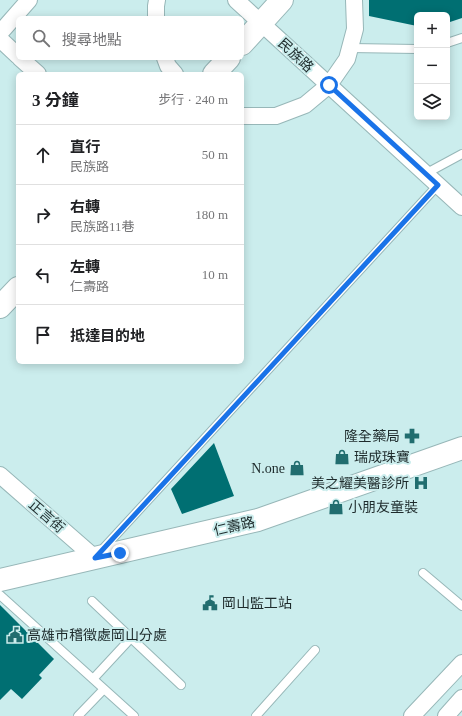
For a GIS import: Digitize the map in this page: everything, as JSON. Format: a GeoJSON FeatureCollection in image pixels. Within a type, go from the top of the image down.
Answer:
{"type":"FeatureCollection","features":[{"type":"Feature","properties":{"kind":"main road"},"geometry":{"type":"LineString","coordinates":[[244,42],[282,0]]}},
{"type":"Feature","properties":{"kind":"main road"},"geometry":{"type":"LineString","coordinates":[[216,72],[227,60]]}},
{"type":"Feature","properties":{"kind":"main road"},"geometry":{"type":"LineString","coordinates":[[0,307],[16,290]]}},
{"type":"Feature","properties":{"kind":"main road","name":"仁壽路"},"geometry":{"type":"LineString","coordinates":[[0,580],[258,520],[462,448]]}},
{"type":"Feature","properties":{"kind":"street"},"geometry":{"type":"LineString","coordinates":[[0,33],[29,0]]}},
{"type":"Feature","properties":{"kind":"street"},"geometry":{"type":"LineString","coordinates":[[156,16],[157,0]]}},
{"type":"Feature","properties":{"kind":"street","name":"民族路"},"geometry":{"type":"LineString","coordinates":[[236,0],[462,207]]}},
{"type":"Feature","properties":{"kind":"street"},"geometry":{"type":"LineString","coordinates":[[244,116],[276,116],[305,105],[329,85],[346,59],[350,48],[355,29],[354,0]]}},
{"type":"Feature","properties":{"kind":"street"},"geometry":{"type":"LineString","coordinates":[[0,39],[16,54]]}},
{"type":"Feature","properties":{"kind":"street"},"geometry":{"type":"LineString","coordinates":[[22,60],[36,72]]}},
{"type":"Feature","properties":{"kind":"street"},"geometry":{"type":"LineString","coordinates":[[166,60],[168,66],[173,72]]}},
{"type":"Feature","properties":{"kind":"street","name":"正言街"},"geometry":{"type":"LineString","coordinates":[[0,474],[95,558]]}},
{"type":"Feature","properties":{"kind":"street"},"geometry":{"type":"LineString","coordinates":[[412,716],[462,663]]}},
{"type":"Feature","properties":{"kind":"street"},"geometry":{"type":"LineString","coordinates":[[446,716],[462,698]]}},
{"type":"Feature","properties":{"kind":"lane"},"geometry":{"type":"LineString","coordinates":[[450,41],[462,38]]}},
{"type":"Feature","properties":{"kind":"lane"},"geometry":{"type":"LineString","coordinates":[[350,48],[414,49]]}},
{"type":"Feature","properties":{"kind":"lane"},"geometry":{"type":"LineString","coordinates":[[425,174],[462,154]]}},
{"type":"Feature","properties":{"kind":"lane"},"geometry":{"type":"LineString","coordinates":[[95,558],[438,185]]}},
{"type":"Feature","properties":{"kind":"lane"},"geometry":{"type":"LineString","coordinates":[[423,573],[462,606]]}},
{"type":"Feature","properties":{"kind":"lane"},"geometry":{"type":"LineString","coordinates":[[0,595],[134,716]]}},
{"type":"Feature","properties":{"kind":"lane"},"geometry":{"type":"LineString","coordinates":[[92,601],[182,685]]}},
{"type":"Feature","properties":{"kind":"lane"},"geometry":{"type":"LineString","coordinates":[[93,679],[131,638]]}},
{"type":"Feature","properties":{"kind":"lane"},"geometry":{"type":"LineString","coordinates":[[256,716],[315,650]]}},
{"type":"Feature","properties":{"kind":"lane"},"geometry":{"type":"LineString","coordinates":[[78,716],[104,689]]}},
{"type":"Feature","properties":{"kind":"building"},"geometry":{"type":"Polygon","coordinates":[[[369,0],[462,0],[462,18],[450,22],[450,12],[414,12],[414,25],[369,16],[369,0]]]}},
{"type":"Feature","properties":{"kind":"building"},"geometry":{"type":"Polygon","coordinates":[[[214,443],[234,496],[182,514],[171,489],[214,443]]]}},
{"type":"Feature","properties":{"kind":"building","name":"高雄市稽徵處岡山分處"},"geometry":{"type":"Polygon","coordinates":[[[0,605],[54,659],[39,675],[42,678],[22,699],[11,689],[0,700],[0,605]]]}},
{"type":"Feature","properties":{"kind":"place","name":"隆全藥局"},"geometry":{"type":"Point","coordinates":[412,436]}},
{"type":"Feature","properties":{"kind":"place","name":"瑞成珠寶"},"geometry":{"type":"Point","coordinates":[342,457]}},
{"type":"Feature","properties":{"kind":"place","name":"N.one"},"geometry":{"type":"Point","coordinates":[297,468]}},
{"type":"Feature","properties":{"kind":"place","name":"美之耀美醫診所"},"geometry":{"type":"Point","coordinates":[421,483]}},
{"type":"Feature","properties":{"kind":"place","name":"小朋友童裝"},"geometry":{"type":"Point","coordinates":[336,507]}},
{"type":"Feature","properties":{"kind":"place","name":"岡山監工站"},"geometry":{"type":"Point","coordinates":[210,603]}},
{"type":"Feature","properties":{"kind":"place","name":"高雄市稽徵處岡山分處"},"geometry":{"type":"Point","coordinates":[15,635]}},
{"type":"Feature","properties":{"kind":"route"},"geometry":{"type":"LineString","coordinates":[[120,553],[95,558],[438,185],[329,85]]}}]}
